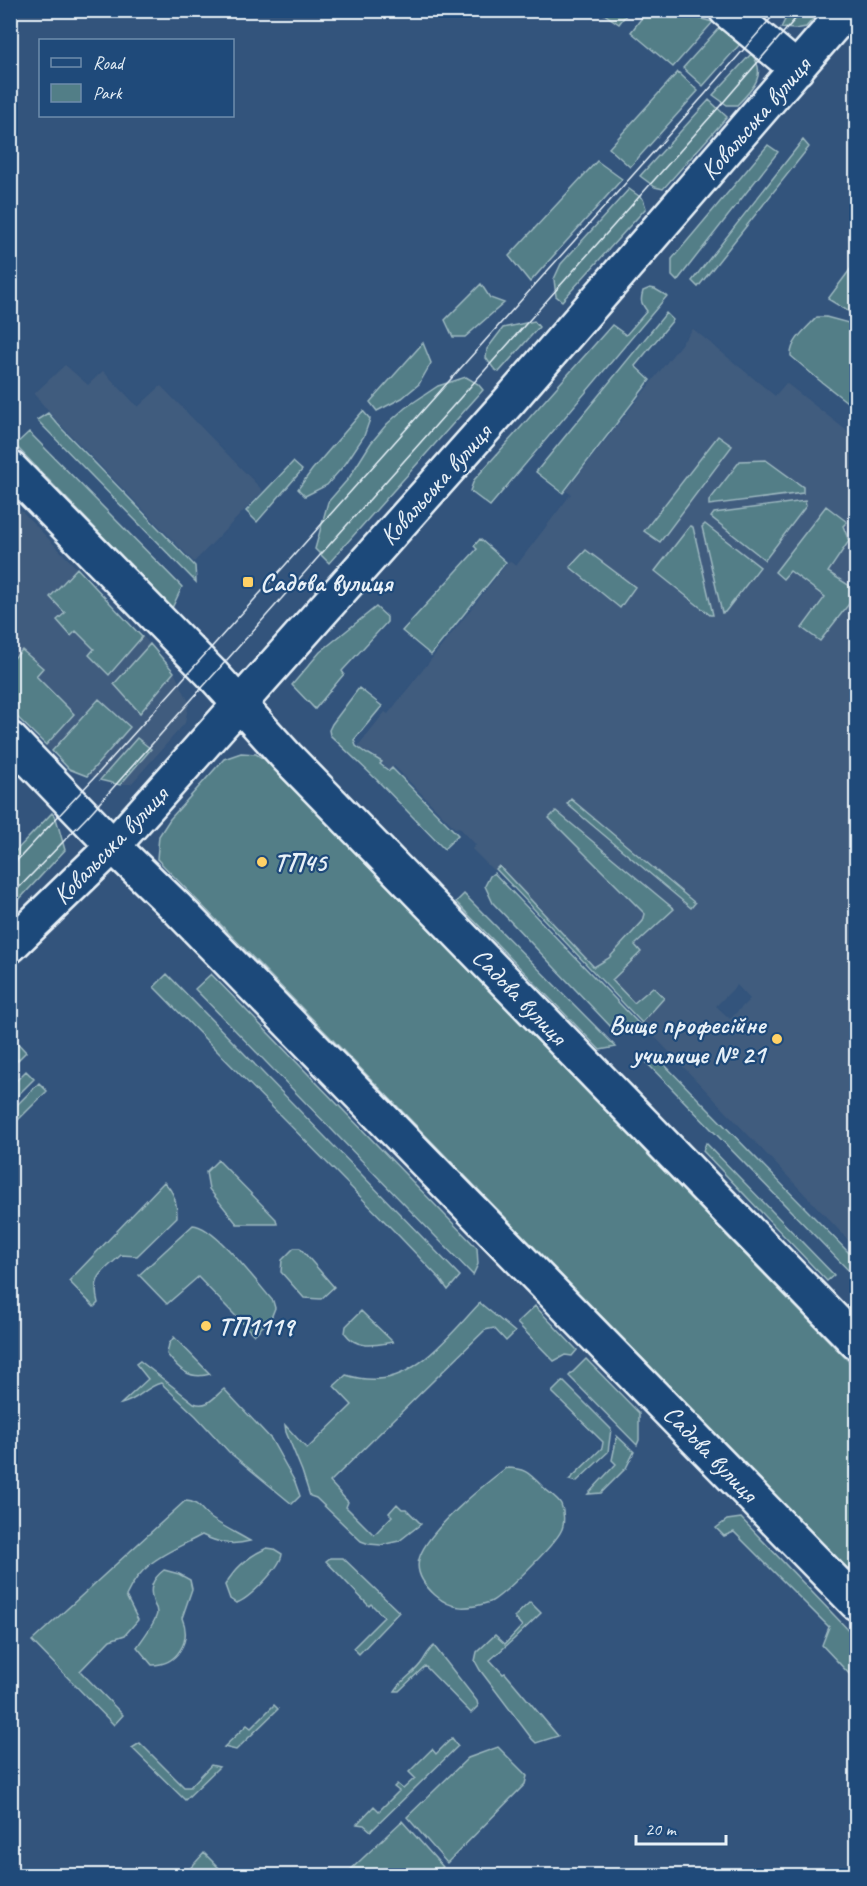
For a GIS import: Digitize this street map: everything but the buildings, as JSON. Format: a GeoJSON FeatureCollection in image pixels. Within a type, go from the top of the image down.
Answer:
{"type":"FeatureCollection","features":[{"type":"Feature","properties":{"kind":"street"},"geometry":{"type":"LineString","coordinates":[[726,10],[797,69]]}},
{"type":"Feature","properties":{"kind":"street","name":"Ковальська вулиця"},"geometry":{"type":"LineString","coordinates":[[10,946],[113,846],[511,399],[847,10]]}},
{"type":"Feature","properties":{"kind":"street","name":"Садова вулиця"},"geometry":{"type":"LineString","coordinates":[[10,468],[213,675],[303,773],[856,1341]]}},
{"type":"Feature","properties":{"kind":"street","name":"Садова вулиця"},"geometry":{"type":"LineString","coordinates":[[10,739],[856,1603]]}},
{"type":"Feature","properties":{"kind":"shaded area"},"geometry":{"type":"Polygon","coordinates":[[[693,329],[775,396],[786,383],[856,438],[856,1248],[495,869],[493,870],[472,849],[476,845],[459,827],[455,828],[394,766],[390,771],[370,752],[368,754],[358,746],[385,712],[388,714],[509,561],[516,566],[571,494],[566,491],[693,329]],[[737,985],[716,1006],[730,1019],[750,999],[737,985]]]}},
{"type":"Feature","properties":{"kind":"shaded area"},"geometry":{"type":"Polygon","coordinates":[[[65,365],[88,385],[103,371],[138,407],[161,386],[263,491],[194,562],[56,420],[34,394],[65,365]]]}},
{"type":"Feature","properties":{"kind":"shaded area"},"geometry":{"type":"Polygon","coordinates":[[[10,499],[150,644],[174,672],[189,702],[185,723],[131,784],[116,784],[69,769],[11,711],[10,499]]]}},
{"type":"Feature","properties":{"kind":"green space"},"geometry":{"type":"Polygon","coordinates":[[[789,10],[820,11],[806,27],[781,28],[789,10]]]}},
{"type":"Feature","properties":{"kind":"green space"},"geometry":{"type":"Polygon","coordinates":[[[600,11],[629,11],[619,24],[600,11]]]}},
{"type":"Feature","properties":{"kind":"green space"},"geometry":{"type":"Polygon","coordinates":[[[647,11],[686,11],[698,18],[713,22],[673,67],[631,32],[647,11]]]}},
{"type":"Feature","properties":{"kind":"green space"},"geometry":{"type":"Polygon","coordinates":[[[724,25],[741,43],[703,86],[683,68],[724,25]]]}},
{"type":"Feature","properties":{"kind":"green space"},"geometry":{"type":"Polygon","coordinates":[[[751,54],[758,68],[756,82],[737,105],[727,105],[713,95],[751,54]]]}},
{"type":"Feature","properties":{"kind":"green space"},"geometry":{"type":"Polygon","coordinates":[[[678,72],[698,91],[630,167],[609,148],[678,72]]]}},
{"type":"Feature","properties":{"kind":"green space"},"geometry":{"type":"Polygon","coordinates":[[[709,100],[727,117],[663,189],[655,187],[640,176],[709,100]]]}},
{"type":"Feature","properties":{"kind":"green space"},"geometry":{"type":"Polygon","coordinates":[[[803,140],[809,147],[698,287],[692,281],[803,140]]]}},
{"type":"Feature","properties":{"kind":"green space"},"geometry":{"type":"Polygon","coordinates":[[[768,145],[778,152],[677,281],[672,276],[672,259],[768,145]]]}},
{"type":"Feature","properties":{"kind":"green space"},"geometry":{"type":"Polygon","coordinates":[[[597,161],[622,179],[530,282],[509,256],[597,161]]]}},
{"type":"Feature","properties":{"kind":"green space"},"geometry":{"type":"Polygon","coordinates":[[[629,189],[643,199],[646,208],[562,301],[556,296],[554,279],[561,264],[629,189]]]}},
{"type":"Feature","properties":{"kind":"green space"},"geometry":{"type":"Polygon","coordinates":[[[856,264],[856,316],[828,299],[856,264]]]}},
{"type":"Feature","properties":{"kind":"green space"},"geometry":{"type":"Polygon","coordinates":[[[481,284],[490,298],[504,303],[465,337],[453,337],[445,320],[481,284]]]}},
{"type":"Feature","properties":{"kind":"green space"},"geometry":{"type":"Polygon","coordinates":[[[650,288],[667,296],[490,506],[470,491],[474,480],[612,325],[626,335],[647,311],[642,304],[642,297],[643,291],[650,288]]]}},
{"type":"Feature","properties":{"kind":"green space"},"geometry":{"type":"Polygon","coordinates":[[[666,313],[673,320],[635,366],[650,380],[563,493],[536,472],[666,313]]]}},
{"type":"Feature","properties":{"kind":"green space"},"geometry":{"type":"Polygon","coordinates":[[[817,317],[826,317],[856,325],[856,409],[791,356],[796,340],[817,317]]]}},
{"type":"Feature","properties":{"kind":"green space"},"geometry":{"type":"Polygon","coordinates":[[[534,321],[539,327],[499,372],[494,369],[486,358],[487,349],[503,328],[534,321]]]}},
{"type":"Feature","properties":{"kind":"green space"},"geometry":{"type":"Polygon","coordinates":[[[423,343],[431,363],[419,384],[402,398],[377,411],[370,402],[423,343]]]}},
{"type":"Feature","properties":{"kind":"green space"},"geometry":{"type":"Polygon","coordinates":[[[466,377],[483,390],[329,563],[315,549],[328,502],[349,478],[371,443],[405,408],[438,386],[466,377]]]}},
{"type":"Feature","properties":{"kind":"green space"},"geometry":{"type":"Polygon","coordinates":[[[363,411],[370,419],[364,436],[346,463],[327,485],[305,496],[298,489],[363,411]]]}},
{"type":"Feature","properties":{"kind":"green space"},"geometry":{"type":"Polygon","coordinates":[[[48,413],[195,566],[196,582],[37,420],[48,413]]]}},
{"type":"Feature","properties":{"kind":"green space"},"geometry":{"type":"Polygon","coordinates":[[[29,432],[182,587],[172,608],[15,445],[29,432]]]}},
{"type":"Feature","properties":{"kind":"green space"},"geometry":{"type":"Polygon","coordinates":[[[718,436],[732,446],[660,542],[644,531],[718,436]]]}},
{"type":"Feature","properties":{"kind":"green space"},"geometry":{"type":"Polygon","coordinates":[[[766,460],[803,487],[803,493],[709,505],[709,501],[740,461],[766,460]]]}},
{"type":"Feature","properties":{"kind":"green space"},"geometry":{"type":"Polygon","coordinates":[[[293,462],[302,470],[257,522],[246,511],[293,462]]]}},
{"type":"Feature","properties":{"kind":"green space"},"geometry":{"type":"Polygon","coordinates":[[[805,501],[806,506],[765,560],[711,517],[714,513],[805,501]]]}},
{"type":"Feature","properties":{"kind":"green space"},"geometry":{"type":"Polygon","coordinates":[[[826,506],[847,522],[843,526],[849,541],[828,572],[850,586],[856,595],[820,641],[802,628],[825,597],[790,571],[783,579],[775,572],[826,506]]]}},
{"type":"Feature","properties":{"kind":"green space"},"geometry":{"type":"Polygon","coordinates":[[[705,524],[760,567],[722,613],[702,527],[705,524]]]}},
{"type":"Feature","properties":{"kind":"green space"},"geometry":{"type":"Polygon","coordinates":[[[690,526],[693,527],[713,615],[710,615],[655,571],[690,526]]]}},
{"type":"Feature","properties":{"kind":"green space"},"geometry":{"type":"Polygon","coordinates":[[[480,539],[506,562],[431,655],[402,631],[477,549],[474,546],[480,539]]]}},
{"type":"Feature","properties":{"kind":"green space"},"geometry":{"type":"Polygon","coordinates":[[[586,550],[635,587],[620,608],[570,567],[586,550]]]}},
{"type":"Feature","properties":{"kind":"green space"},"geometry":{"type":"Polygon","coordinates":[[[77,568],[142,637],[109,675],[89,655],[94,649],[76,631],[71,636],[57,620],[65,613],[50,597],[77,568]]]}},
{"type":"Feature","properties":{"kind":"green space"},"geometry":{"type":"Polygon","coordinates":[[[376,607],[387,617],[387,622],[342,671],[344,674],[315,709],[292,685],[320,652],[376,607]]]}},
{"type":"Feature","properties":{"kind":"green space"},"geometry":{"type":"Polygon","coordinates":[[[150,644],[174,672],[140,713],[114,684],[150,644]]]}},
{"type":"Feature","properties":{"kind":"green space"},"geometry":{"type":"Polygon","coordinates":[[[22,650],[43,668],[36,676],[74,714],[46,745],[11,711],[11,657],[13,659],[22,650]]]}},
{"type":"Feature","properties":{"kind":"green space"},"geometry":{"type":"Polygon","coordinates":[[[359,688],[382,706],[354,740],[356,746],[382,762],[380,764],[389,771],[392,768],[458,835],[444,849],[330,735],[329,730],[332,724],[359,688]]]}},
{"type":"Feature","properties":{"kind":"green space"},"geometry":{"type":"Polygon","coordinates":[[[99,699],[130,727],[87,776],[69,769],[52,751],[99,699]]]}},
{"type":"Feature","properties":{"kind":"green space"},"geometry":{"type":"Polygon","coordinates":[[[137,738],[151,749],[120,785],[100,780],[137,738]]]}},
{"type":"Feature","properties":{"kind":"green space"},"geometry":{"type":"Polygon","coordinates":[[[241,753],[256,754],[264,759],[856,1369],[856,1578],[157,859],[159,836],[170,819],[224,759],[241,753]]]}},
{"type":"Feature","properties":{"kind":"green space"},"geometry":{"type":"Polygon","coordinates":[[[571,799],[695,903],[691,908],[567,804],[571,799]]]}},
{"type":"Feature","properties":{"kind":"green space"},"geometry":{"type":"Polygon","coordinates":[[[556,811],[674,909],[635,945],[641,952],[612,980],[634,1003],[653,987],[664,998],[642,1023],[496,869],[499,866],[594,967],[609,958],[643,921],[645,914],[549,818],[556,811]]]}},
{"type":"Feature","properties":{"kind":"green space"},"geometry":{"type":"Polygon","coordinates":[[[52,813],[56,818],[65,850],[11,911],[11,856],[52,813]]]}},
{"type":"Feature","properties":{"kind":"green space"},"geometry":{"type":"Polygon","coordinates":[[[494,873],[643,1028],[638,1033],[613,1029],[493,903],[485,886],[494,873]]]}},
{"type":"Feature","properties":{"kind":"green space"},"geometry":{"type":"Polygon","coordinates":[[[464,894],[616,1047],[600,1050],[456,902],[464,894]]]}},
{"type":"Feature","properties":{"kind":"green space"},"geometry":{"type":"Polygon","coordinates":[[[167,974],[460,1276],[448,1290],[400,1237],[154,987],[167,974]]]}},
{"type":"Feature","properties":{"kind":"green space"},"geometry":{"type":"Polygon","coordinates":[[[211,974],[477,1248],[478,1264],[473,1275],[195,989],[211,974]]]}},
{"type":"Feature","properties":{"kind":"green space"},"geometry":{"type":"Polygon","coordinates":[[[11,1036],[26,1052],[11,1067],[11,1036]]]}},
{"type":"Feature","properties":{"kind":"green space"},"geometry":{"type":"Polygon","coordinates":[[[655,1055],[856,1260],[856,1265],[850,1272],[647,1063],[655,1055]]]}},
{"type":"Feature","properties":{"kind":"green space"},"geometry":{"type":"Polygon","coordinates":[[[26,1071],[34,1079],[11,1102],[11,1086],[26,1071]]]}},
{"type":"Feature","properties":{"kind":"green space"},"geometry":{"type":"Polygon","coordinates":[[[39,1083],[47,1091],[11,1127],[11,1111],[39,1083]]]}},
{"type":"Feature","properties":{"kind":"green space"},"geometry":{"type":"Polygon","coordinates":[[[706,1143],[834,1275],[827,1281],[703,1151],[706,1143]]]}},
{"type":"Feature","properties":{"kind":"green space"},"geometry":{"type":"Polygon","coordinates":[[[218,1160],[276,1219],[277,1224],[237,1224],[209,1189],[206,1172],[218,1160]]]}},
{"type":"Feature","properties":{"kind":"green space"},"geometry":{"type":"Polygon","coordinates":[[[164,1182],[174,1198],[177,1217],[137,1256],[121,1255],[100,1275],[96,1286],[98,1303],[94,1307],[69,1281],[164,1182]]]}},
{"type":"Feature","properties":{"kind":"green space"},"geometry":{"type":"Polygon","coordinates":[[[193,1225],[213,1235],[224,1245],[273,1301],[275,1308],[271,1318],[254,1335],[198,1277],[167,1304],[139,1275],[193,1225]]]}},
{"type":"Feature","properties":{"kind":"green space"},"geometry":{"type":"Polygon","coordinates":[[[294,1248],[300,1248],[334,1287],[321,1299],[304,1298],[281,1272],[282,1260],[294,1248]]]}},
{"type":"Feature","properties":{"kind":"green space"},"geometry":{"type":"Polygon","coordinates":[[[480,1303],[515,1332],[506,1341],[494,1328],[485,1330],[330,1482],[348,1502],[346,1507],[374,1535],[392,1516],[389,1513],[397,1504],[402,1509],[406,1509],[421,1524],[399,1541],[381,1545],[361,1541],[316,1498],[310,1496],[285,1425],[307,1449],[352,1405],[334,1386],[346,1375],[378,1379],[407,1370],[434,1351],[480,1303]]]}},
{"type":"Feature","properties":{"kind":"green space"},"geometry":{"type":"Polygon","coordinates":[[[535,1306],[577,1350],[572,1356],[565,1355],[554,1361],[517,1323],[535,1306]]]}},
{"type":"Feature","properties":{"kind":"green space"},"geometry":{"type":"Polygon","coordinates":[[[361,1311],[393,1342],[367,1345],[350,1338],[345,1333],[346,1326],[361,1311]]]}},
{"type":"Feature","properties":{"kind":"green space"},"geometry":{"type":"Polygon","coordinates":[[[174,1337],[210,1374],[191,1375],[176,1365],[167,1354],[169,1344],[174,1337]]]}},
{"type":"Feature","properties":{"kind":"green space"},"geometry":{"type":"Polygon","coordinates":[[[586,1359],[639,1413],[637,1445],[569,1376],[586,1359]]]}},
{"type":"Feature","properties":{"kind":"green space"},"geometry":{"type":"Polygon","coordinates":[[[140,1361],[194,1403],[207,1403],[224,1389],[271,1439],[295,1482],[300,1496],[292,1504],[229,1452],[161,1383],[133,1400],[121,1404],[148,1379],[136,1364],[140,1361]]]}},
{"type":"Feature","properties":{"kind":"green space"},"geometry":{"type":"Polygon","coordinates":[[[563,1381],[611,1429],[608,1452],[576,1482],[569,1480],[602,1448],[603,1442],[552,1392],[563,1381]]]}},
{"type":"Feature","properties":{"kind":"green space"},"geometry":{"type":"Polygon","coordinates":[[[617,1436],[634,1452],[626,1468],[601,1493],[588,1494],[616,1464],[612,1460],[617,1436]]]}},
{"type":"Feature","properties":{"kind":"green space"},"geometry":{"type":"Polygon","coordinates":[[[506,1468],[525,1472],[557,1499],[563,1510],[562,1528],[557,1538],[539,1558],[490,1602],[468,1607],[448,1604],[435,1595],[424,1582],[418,1567],[420,1556],[434,1533],[445,1521],[506,1468]]]}},
{"type":"Feature","properties":{"kind":"green space"},"geometry":{"type":"Polygon","coordinates":[[[185,1501],[197,1505],[212,1519],[250,1541],[225,1543],[202,1535],[158,1558],[140,1574],[126,1596],[138,1620],[125,1635],[110,1640],[80,1671],[123,1715],[114,1725],[32,1641],[185,1501]]]}},
{"type":"Feature","properties":{"kind":"green space"},"geometry":{"type":"Polygon","coordinates":[[[741,1518],[856,1638],[856,1681],[822,1645],[829,1627],[734,1532],[724,1536],[716,1528],[727,1520],[741,1518]]]}},
{"type":"Feature","properties":{"kind":"green space"},"geometry":{"type":"Polygon","coordinates":[[[267,1548],[282,1554],[280,1560],[263,1582],[248,1596],[236,1603],[230,1599],[225,1585],[243,1563],[267,1548]]]}},
{"type":"Feature","properties":{"kind":"green space"},"geometry":{"type":"Polygon","coordinates":[[[330,1558],[343,1558],[399,1612],[359,1654],[353,1648],[384,1617],[371,1604],[369,1606],[326,1561],[330,1558]]]}},
{"type":"Feature","properties":{"kind":"green space"},"geometry":{"type":"Polygon","coordinates":[[[164,1570],[190,1580],[192,1589],[182,1618],[185,1635],[180,1650],[169,1661],[152,1665],[137,1647],[156,1617],[157,1610],[151,1589],[154,1581],[164,1570]]]}},
{"type":"Feature","properties":{"kind":"green space"},"geometry":{"type":"Polygon","coordinates":[[[530,1602],[541,1613],[490,1660],[503,1674],[505,1673],[558,1736],[536,1743],[475,1661],[477,1652],[495,1635],[505,1644],[522,1626],[514,1617],[530,1602]]]}},
{"type":"Feature","properties":{"kind":"green space"},"geometry":{"type":"Polygon","coordinates":[[[434,1646],[477,1701],[478,1706],[471,1713],[425,1666],[399,1691],[395,1691],[434,1646]]]}},
{"type":"Feature","properties":{"kind":"green space"},"geometry":{"type":"Polygon","coordinates":[[[274,1705],[278,1709],[236,1750],[224,1747],[247,1725],[251,1728],[274,1705]]]}},
{"type":"Feature","properties":{"kind":"green space"},"geometry":{"type":"Polygon","coordinates":[[[452,1738],[458,1746],[371,1831],[364,1825],[357,1824],[374,1806],[379,1811],[399,1791],[394,1787],[397,1784],[403,1789],[415,1778],[409,1772],[432,1749],[436,1754],[452,1738]]]}},
{"type":"Feature","properties":{"kind":"green space"},"geometry":{"type":"Polygon","coordinates":[[[140,1743],[184,1787],[190,1787],[211,1765],[219,1767],[185,1800],[132,1748],[140,1743]]]}},
{"type":"Feature","properties":{"kind":"green space"},"geometry":{"type":"Polygon","coordinates":[[[498,1747],[527,1776],[525,1784],[447,1863],[407,1817],[468,1758],[498,1747]]]}},
{"type":"Feature","properties":{"kind":"green space"},"geometry":{"type":"Polygon","coordinates":[[[402,1821],[443,1867],[434,1875],[345,1875],[402,1821]]]}},
{"type":"Feature","properties":{"kind":"green space"},"geometry":{"type":"Polygon","coordinates":[[[204,1853],[226,1875],[184,1875],[204,1853]]]}},
{"type":"Feature","properties":{"kind":"tram line"},"geometry":{"type":"LineString","coordinates":[[10,868],[262,591],[778,10]]}},
{"type":"Feature","properties":{"kind":"tram line"},"geometry":{"type":"LineString","coordinates":[[10,897],[87,817],[803,10]]}},
{"type":"Feature","properties":{"kind":"place","name":"Садова вулиця"},"geometry":{"type":"Point","coordinates":[248,582]}},
{"type":"Feature","properties":{"kind":"place","name":"ТП45"},"geometry":{"type":"Point","coordinates":[262,862]}},
{"type":"Feature","properties":{"kind":"place","name":"Вище професійне училище № 21"},"geometry":{"type":"Point","coordinates":[777,1039]}},
{"type":"Feature","properties":{"kind":"place","name":"ТП1119"},"geometry":{"type":"Point","coordinates":[206,1326]}}]}
